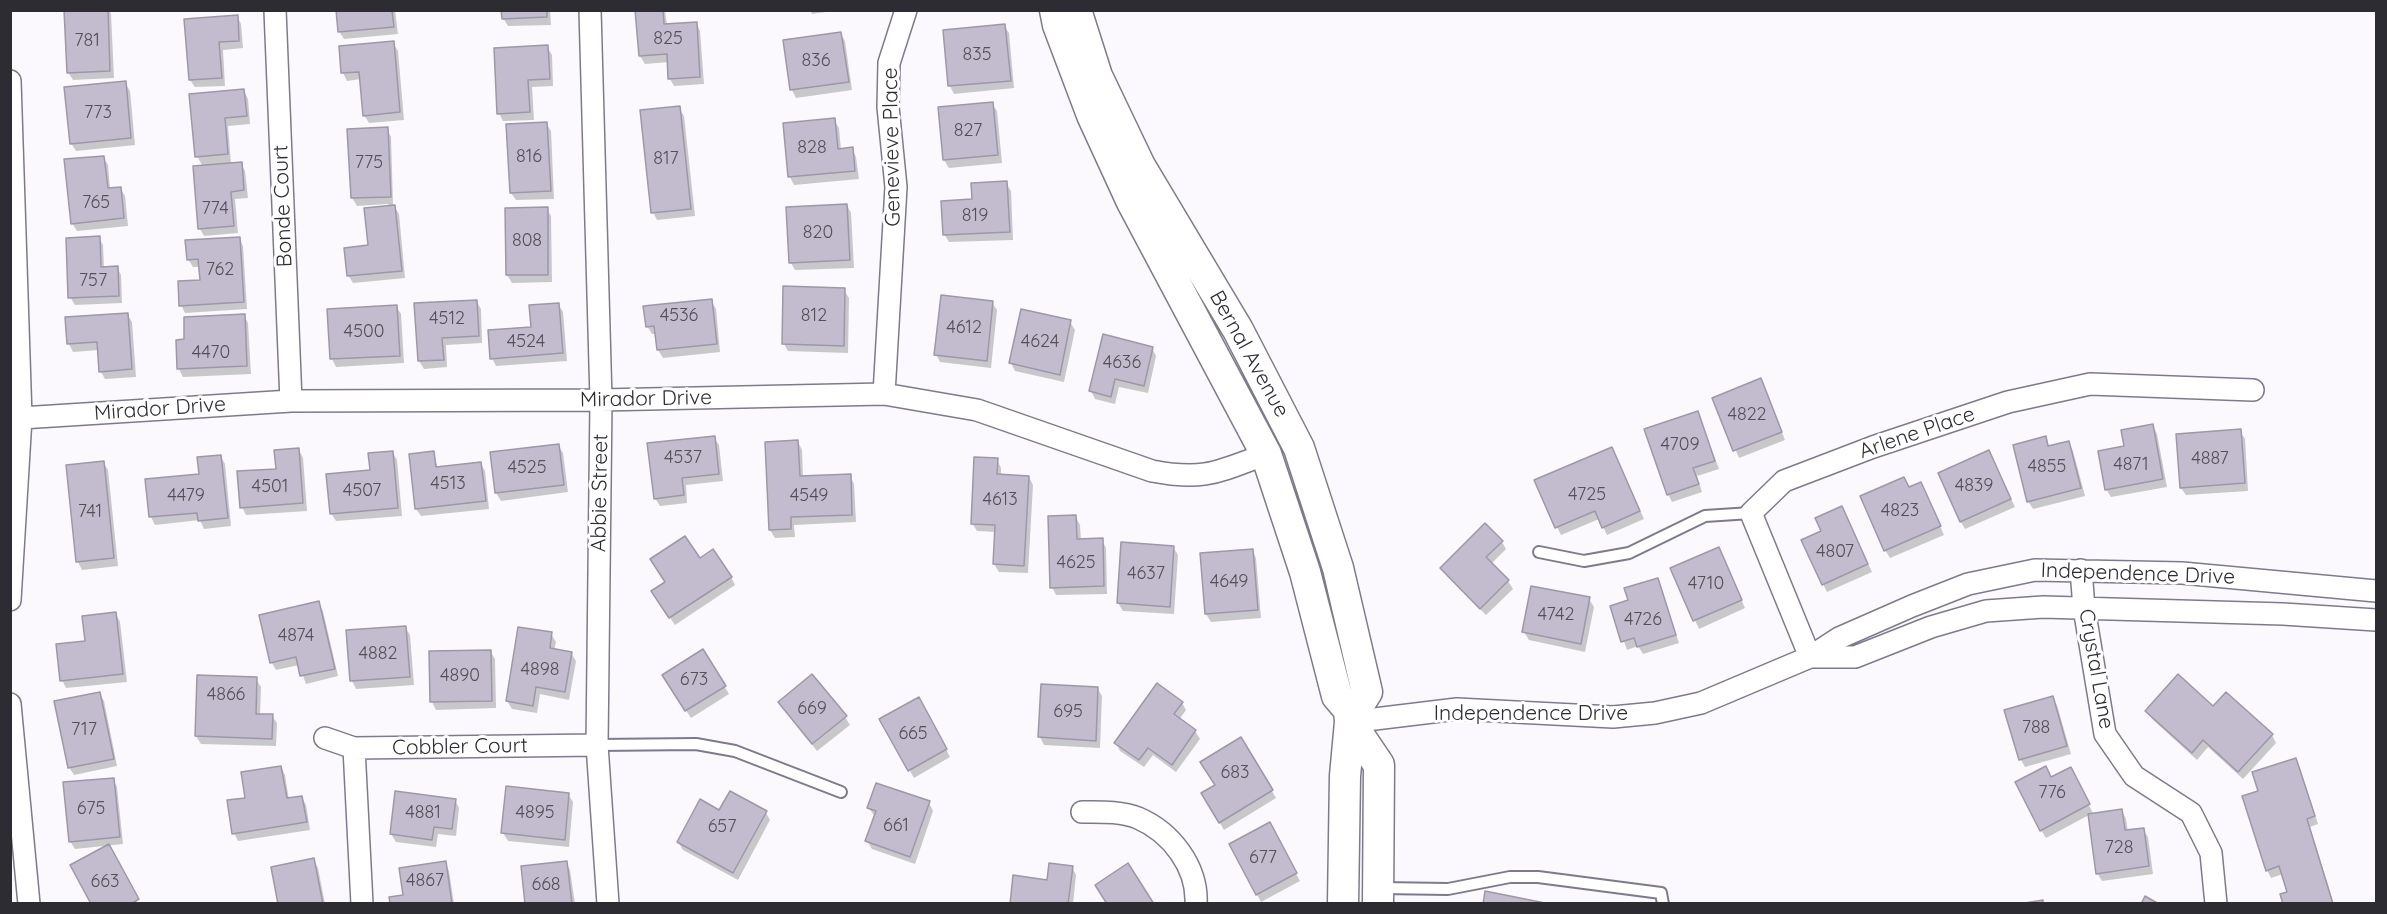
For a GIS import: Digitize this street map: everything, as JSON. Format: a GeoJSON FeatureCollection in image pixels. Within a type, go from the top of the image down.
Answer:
{"type":"FeatureCollection","features":[{"type":"Feature","properties":{"kind":"main road","name":"Bernal Avenue"},"geometry":{"type":"LineString","coordinates":[[1055,10],[1058,25],[1092,116],[1132,202],[1266,454],[1305,572],[1336,696],[1379,765],[1378,896]]}},
{"type":"Feature","properties":{"kind":"main road","name":"Bernal Avenue"},"geometry":{"type":"LineString","coordinates":[[1076,10],[1097,76],[1140,166],[1238,330],[1299,448],[1338,568],[1367,692],[1350,716]]}},
{"type":"Feature","properties":{"kind":"main road"},"geometry":{"type":"LineString","coordinates":[[1343,903],[1345,776],[1350,716]]}},
{"type":"Feature","properties":{"kind":"street","name":"Bonde Court"},"geometry":{"type":"LineString","coordinates":[[275,10],[291,401]]}},
{"type":"Feature","properties":{"kind":"street","name":"Abbie Street"},"geometry":{"type":"LineString","coordinates":[[590,10],[602,400],[597,745],[608,903]]}},
{"type":"Feature","properties":{"kind":"street","name":"Genevieve Place"},"geometry":{"type":"LineString","coordinates":[[884,394],[896,187],[888,107],[888,63],[906,10]]}},
{"type":"Feature","properties":{"kind":"street"},"geometry":{"type":"LineString","coordinates":[[10,81],[16,417],[10,600]]}},
{"type":"Feature","properties":{"kind":"street","name":"Arlene Place"},"geometry":{"type":"LineString","coordinates":[[1750,513],[1784,482],[1874,447],[2007,402],[2090,384],[2253,390]]}},
{"type":"Feature","properties":{"kind":"street","name":"Mirador Drive"},"geometry":{"type":"LineString","coordinates":[[16,417],[291,401],[602,400],[884,394],[977,410],[1152,471],[1182,477],[1211,475],[1266,454]]}},
{"type":"Feature","properties":{"kind":"street"},"geometry":{"type":"LineString","coordinates":[[1750,513],[1810,657]]}},
{"type":"Feature","properties":{"kind":"street","name":"Independence Drive"},"geometry":{"type":"LineString","coordinates":[[1350,716],[1456,709],[1612,717],[1655,713],[1701,703],[1810,657],[1839,638],[1968,584],[2035,570],[2182,573],[2376,591]]}},
{"type":"Feature","properties":{"kind":"street","name":"Crystal Lane"},"geometry":{"type":"LineString","coordinates":[[2080,570],[2105,734],[2134,776],[2191,813],[2211,853],[2216,903]]}},
{"type":"Feature","properties":{"kind":"street","name":"Independence Drive"},"geometry":{"type":"LineString","coordinates":[[1810,657],[1854,657],[1931,627],[1986,611],[2043,607],[2283,614],[2376,620]]}},
{"type":"Feature","properties":{"kind":"street"},"geometry":{"type":"LineString","coordinates":[[10,704],[16,828],[29,903]]}},
{"type":"Feature","properties":{"kind":"street","name":"Cobbler Court"},"geometry":{"type":"LineString","coordinates":[[325,738],[354,748],[597,745]]}},
{"type":"Feature","properties":{"kind":"street"},"geometry":{"type":"LineString","coordinates":[[354,748],[362,903]]}},
{"type":"Feature","properties":{"kind":"street"},"geometry":{"type":"LineString","coordinates":[[1082,812],[1117,813],[1137,818],[1155,828],[1186,860],[1193,879],[1196,903]]}},
{"type":"Feature","properties":{"kind":"lane"},"geometry":{"type":"LineString","coordinates":[[1539,552],[1584,561],[1629,553],[1705,516],[1750,513]]}},
{"type":"Feature","properties":{"kind":"lane"},"geometry":{"type":"LineString","coordinates":[[597,745],[696,744],[725,750],[841,792]]}},
{"type":"Feature","properties":{"kind":"lane"},"geometry":{"type":"LineString","coordinates":[[1378,896],[1448,889],[1510,877],[1538,877],[1661,893],[1663,903]]}},
{"type":"Feature","properties":{"kind":"building"},"geometry":{"type":"Polygon","coordinates":[[[64,10],[108,10],[110,71],[67,73],[64,10]]]}},
{"type":"Feature","properties":{"kind":"building"},"geometry":{"type":"Polygon","coordinates":[[[336,10],[392,10],[394,27],[338,32],[336,10]]]}},
{"type":"Feature","properties":{"kind":"building"},"geometry":{"type":"Polygon","coordinates":[[[501,10],[547,10],[547,17],[502,19],[501,10]]]}},
{"type":"Feature","properties":{"kind":"building"},"geometry":{"type":"Polygon","coordinates":[[[635,10],[663,10],[664,24],[697,22],[700,77],[668,79],[667,54],[639,56],[635,10]]]}},
{"type":"Feature","properties":{"kind":"building"},"geometry":{"type":"Polygon","coordinates":[[[238,15],[239,41],[219,42],[222,78],[189,80],[184,19],[238,15]]]}},
{"type":"Feature","properties":{"kind":"building"},"geometry":{"type":"Polygon","coordinates":[[[1005,24],[1011,81],[948,86],[943,30],[1005,24]]]}},
{"type":"Feature","properties":{"kind":"building"},"geometry":{"type":"Polygon","coordinates":[[[841,32],[849,82],[790,90],[783,40],[841,32]]]}},
{"type":"Feature","properties":{"kind":"building"},"geometry":{"type":"Polygon","coordinates":[[[394,41],[400,112],[363,116],[359,72],[341,73],[339,46],[394,41]]]}},
{"type":"Feature","properties":{"kind":"building"},"geometry":{"type":"Polygon","coordinates":[[[548,45],[550,79],[528,80],[530,112],[497,114],[494,48],[548,45]]]}},
{"type":"Feature","properties":{"kind":"building"},"geometry":{"type":"Polygon","coordinates":[[[126,81],[131,138],[70,144],[64,87],[126,81]]]}},
{"type":"Feature","properties":{"kind":"building"},"geometry":{"type":"Polygon","coordinates":[[[244,89],[247,116],[225,118],[228,154],[195,157],[189,94],[244,89]]]}},
{"type":"Feature","properties":{"kind":"building"},"geometry":{"type":"Polygon","coordinates":[[[993,102],[998,155],[943,160],[938,107],[993,102]]]}},
{"type":"Feature","properties":{"kind":"building"},"geometry":{"type":"Polygon","coordinates":[[[680,106],[691,209],[651,213],[640,110],[680,106]]]}},
{"type":"Feature","properties":{"kind":"building"},"geometry":{"type":"Polygon","coordinates":[[[835,118],[838,149],[853,147],[855,171],[788,177],[783,123],[835,118]]]}},
{"type":"Feature","properties":{"kind":"building"},"geometry":{"type":"Polygon","coordinates":[[[547,122],[551,191],[510,193],[506,124],[547,122]]]}},
{"type":"Feature","properties":{"kind":"building"},"geometry":{"type":"Polygon","coordinates":[[[388,127],[391,197],[351,198],[347,129],[388,127]]]}},
{"type":"Feature","properties":{"kind":"building"},"geometry":{"type":"Polygon","coordinates":[[[104,156],[108,188],[121,187],[124,218],[71,224],[64,159],[104,156]]]}},
{"type":"Feature","properties":{"kind":"building"},"geometry":{"type":"Polygon","coordinates":[[[242,162],[244,190],[231,192],[234,226],[198,229],[193,166],[242,162]]]}},
{"type":"Feature","properties":{"kind":"building"},"geometry":{"type":"Polygon","coordinates":[[[1007,181],[1010,232],[943,235],[941,201],[972,199],[971,183],[1007,181]]]}},
{"type":"Feature","properties":{"kind":"building"},"geometry":{"type":"Polygon","coordinates":[[[847,204],[850,260],[789,263],[786,207],[847,204]]]}},
{"type":"Feature","properties":{"kind":"building"},"geometry":{"type":"Polygon","coordinates":[[[395,205],[402,271],[347,276],[344,248],[368,245],[364,208],[395,205]]]}},
{"type":"Feature","properties":{"kind":"building"},"geometry":{"type":"Polygon","coordinates":[[[548,207],[548,275],[506,275],[505,208],[548,207]]]}},
{"type":"Feature","properties":{"kind":"building"},"geometry":{"type":"Polygon","coordinates":[[[100,236],[101,267],[118,266],[119,296],[68,298],[66,238],[100,236]]]}},
{"type":"Feature","properties":{"kind":"building"},"geometry":{"type":"Polygon","coordinates":[[[240,237],[244,302],[179,306],[178,281],[200,280],[198,259],[187,260],[185,240],[240,237]]]}},
{"type":"Feature","properties":{"kind":"building"},"geometry":{"type":"Polygon","coordinates":[[[783,286],[845,288],[844,346],[782,344],[783,286]]]}},
{"type":"Feature","properties":{"kind":"building"},"geometry":{"type":"Polygon","coordinates":[[[941,295],[993,301],[987,361],[934,355],[941,295]]]}},
{"type":"Feature","properties":{"kind":"building"},"geometry":{"type":"Polygon","coordinates":[[[712,299],[717,344],[657,350],[654,326],[646,327],[643,306],[712,299]]]}},
{"type":"Feature","properties":{"kind":"building"},"geometry":{"type":"Polygon","coordinates":[[[477,300],[479,336],[442,338],[444,360],[418,361],[414,303],[477,300]]]}},
{"type":"Feature","properties":{"kind":"building"},"geometry":{"type":"Polygon","coordinates":[[[559,303],[563,353],[490,359],[488,330],[531,327],[529,305],[559,303]]]}},
{"type":"Feature","properties":{"kind":"building"},"geometry":{"type":"Polygon","coordinates":[[[397,305],[400,356],[330,359],[327,309],[397,305]]]}},
{"type":"Feature","properties":{"kind":"building"},"geometry":{"type":"Polygon","coordinates":[[[1021,309],[1071,320],[1060,375],[1009,363],[1021,309]]]}},
{"type":"Feature","properties":{"kind":"building"},"geometry":{"type":"Polygon","coordinates":[[[128,313],[132,369],[99,372],[97,342],[67,344],[65,317],[128,313]]]}},
{"type":"Feature","properties":{"kind":"building"},"geometry":{"type":"Polygon","coordinates":[[[245,314],[247,366],[177,369],[176,340],[184,339],[184,317],[245,314]]]}},
{"type":"Feature","properties":{"kind":"building"},"geometry":{"type":"Polygon","coordinates":[[[1103,334],[1153,347],[1144,386],[1115,379],[1111,397],[1089,391],[1103,334]]]}},
{"type":"Feature","properties":{"kind":"building"},"geometry":{"type":"Polygon","coordinates":[[[1761,378],[1782,432],[1733,451],[1712,398],[1761,378]]]}},
{"type":"Feature","properties":{"kind":"building"},"geometry":{"type":"Polygon","coordinates":[[[1698,411],[1715,461],[1693,468],[1699,484],[1667,495],[1644,429],[1698,411]]]}},
{"type":"Feature","properties":{"kind":"building"},"geometry":{"type":"Polygon","coordinates":[[[2153,424],[2163,479],[2105,490],[2098,451],[2124,446],[2121,430],[2153,424]]]}},
{"type":"Feature","properties":{"kind":"building"},"geometry":{"type":"Polygon","coordinates":[[[2241,429],[2245,483],[2180,488],[2176,434],[2241,429]]]}},
{"type":"Feature","properties":{"kind":"building"},"geometry":{"type":"Polygon","coordinates":[[[715,436],[719,474],[682,478],[684,495],[654,499],[647,443],[715,436]]]}},
{"type":"Feature","properties":{"kind":"building"},"geometry":{"type":"Polygon","coordinates":[[[2046,436],[2048,446],[2069,441],[2081,488],[2027,502],[2013,445],[2046,436]]]}},
{"type":"Feature","properties":{"kind":"building"},"geometry":{"type":"Polygon","coordinates":[[[798,440],[800,476],[851,474],[852,515],[791,517],[791,529],[769,530],[765,442],[798,440]]]}},
{"type":"Feature","properties":{"kind":"building"},"geometry":{"type":"Polygon","coordinates":[[[559,444],[564,485],[495,493],[490,452],[559,444]]]}},
{"type":"Feature","properties":{"kind":"building"},"geometry":{"type":"Polygon","coordinates":[[[1612,447],[1640,511],[1602,528],[1595,511],[1555,528],[1534,480],[1612,447]]]}},
{"type":"Feature","properties":{"kind":"building"},"geometry":{"type":"Polygon","coordinates":[[[299,448],[303,503],[240,508],[237,471],[276,469],[274,450],[299,448]]]}},
{"type":"Feature","properties":{"kind":"building"},"geometry":{"type":"Polygon","coordinates":[[[1989,450],[2011,499],[1960,522],[1938,473],[1989,450]]]}},
{"type":"Feature","properties":{"kind":"building"},"geometry":{"type":"Polygon","coordinates":[[[393,451],[398,508],[330,514],[326,474],[370,470],[368,453],[393,451]]]}},
{"type":"Feature","properties":{"kind":"building"},"geometry":{"type":"Polygon","coordinates":[[[434,451],[436,467],[481,462],[486,501],[415,509],[409,454],[434,451]]]}},
{"type":"Feature","properties":{"kind":"building"},"geometry":{"type":"Polygon","coordinates":[[[221,455],[228,518],[198,521],[197,513],[149,517],[145,479],[199,474],[197,457],[221,455]]]}},
{"type":"Feature","properties":{"kind":"building"},"geometry":{"type":"Polygon","coordinates":[[[974,457],[998,458],[997,474],[1029,476],[1024,566],[993,564],[995,525],[971,524],[974,457]]]}},
{"type":"Feature","properties":{"kind":"building"},"geometry":{"type":"Polygon","coordinates":[[[104,461],[114,558],[76,562],[66,465],[104,461]]]}},
{"type":"Feature","properties":{"kind":"building"},"geometry":{"type":"Polygon","coordinates":[[[1904,477],[1909,487],[1921,482],[1941,526],[1884,551],[1860,496],[1904,477]]]}},
{"type":"Feature","properties":{"kind":"building"},"geometry":{"type":"Polygon","coordinates":[[[1842,506],[1868,564],[1822,585],[1801,540],[1821,531],[1815,518],[1842,506]]]}},
{"type":"Feature","properties":{"kind":"building"},"geometry":{"type":"Polygon","coordinates":[[[1076,515],[1077,539],[1103,538],[1104,586],[1050,588],[1048,516],[1076,515]]]}},
{"type":"Feature","properties":{"kind":"building"},"geometry":{"type":"Polygon","coordinates":[[[1485,523],[1503,541],[1486,557],[1509,580],[1480,609],[1440,568],[1485,523]]]}},
{"type":"Feature","properties":{"kind":"building"},"geometry":{"type":"Polygon","coordinates":[[[685,536],[700,558],[713,549],[732,577],[669,618],[651,591],[665,582],[650,559],[685,536]]]}},
{"type":"Feature","properties":{"kind":"building"},"geometry":{"type":"Polygon","coordinates":[[[1121,542],[1174,546],[1170,607],[1117,603],[1121,542]]]}},
{"type":"Feature","properties":{"kind":"building"},"geometry":{"type":"Polygon","coordinates":[[[1719,547],[1742,600],[1693,621],[1670,568],[1719,547]]]}},
{"type":"Feature","properties":{"kind":"building"},"geometry":{"type":"Polygon","coordinates":[[[1253,549],[1258,610],[1205,614],[1200,553],[1253,549]]]}},
{"type":"Feature","properties":{"kind":"building"},"geometry":{"type":"Polygon","coordinates":[[[1658,578],[1676,635],[1637,647],[1634,638],[1621,642],[1610,606],[1628,600],[1624,588],[1658,578]]]}},
{"type":"Feature","properties":{"kind":"building"},"geometry":{"type":"Polygon","coordinates":[[[1531,586],[1590,597],[1581,644],[1522,632],[1531,586]]]}},
{"type":"Feature","properties":{"kind":"building"},"geometry":{"type":"Polygon","coordinates":[[[319,601],[335,669],[300,676],[296,657],[270,663],[259,615],[319,601]]]}},
{"type":"Feature","properties":{"kind":"building"},"geometry":{"type":"Polygon","coordinates":[[[116,612],[123,674],[60,681],[56,644],[85,641],[82,616],[116,612]]]}},
{"type":"Feature","properties":{"kind":"building"},"geometry":{"type":"Polygon","coordinates":[[[406,626],[410,677],[350,681],[346,630],[406,626]]]}},
{"type":"Feature","properties":{"kind":"building"},"geometry":{"type":"Polygon","coordinates":[[[518,627],[552,632],[550,648],[572,652],[565,692],[536,687],[533,706],[506,701],[518,627]]]}},
{"type":"Feature","properties":{"kind":"building"},"geometry":{"type":"Polygon","coordinates":[[[703,649],[726,686],[685,711],[662,675],[703,649]]]}},
{"type":"Feature","properties":{"kind":"building"},"geometry":{"type":"Polygon","coordinates":[[[491,650],[492,701],[430,702],[429,651],[491,650]]]}},
{"type":"Feature","properties":{"kind":"building"},"geometry":{"type":"Polygon","coordinates":[[[812,674],[847,716],[812,744],[778,702],[812,674]]]}},
{"type":"Feature","properties":{"kind":"building"},"geometry":{"type":"Polygon","coordinates":[[[2178,674],[2213,706],[2226,692],[2273,734],[2238,772],[2203,740],[2192,753],[2145,711],[2178,674]]]}},
{"type":"Feature","properties":{"kind":"building"},"geometry":{"type":"Polygon","coordinates":[[[197,675],[257,677],[256,714],[273,714],[272,739],[195,736],[197,675]]]}},
{"type":"Feature","properties":{"kind":"building"},"geometry":{"type":"Polygon","coordinates":[[[1157,683],[1183,702],[1174,714],[1196,730],[1172,765],[1148,748],[1139,760],[1114,743],[1157,683]]]}},
{"type":"Feature","properties":{"kind":"building"},"geometry":{"type":"Polygon","coordinates":[[[1041,684],[1098,687],[1096,741],[1038,737],[1041,684]]]}},
{"type":"Feature","properties":{"kind":"building"},"geometry":{"type":"Polygon","coordinates":[[[100,692],[114,759],[68,768],[54,701],[100,692]]]}},
{"type":"Feature","properties":{"kind":"building"},"geometry":{"type":"Polygon","coordinates":[[[2053,696],[2067,746],[2019,760],[2004,710],[2053,696]]]}},
{"type":"Feature","properties":{"kind":"building"},"geometry":{"type":"Polygon","coordinates":[[[919,697],[947,749],[908,771],[879,719],[919,697]]]}},
{"type":"Feature","properties":{"kind":"building"},"geometry":{"type":"Polygon","coordinates":[[[1241,737],[1273,790],[1219,823],[1201,793],[1215,785],[1200,762],[1241,737]]]}},
{"type":"Feature","properties":{"kind":"building"},"geometry":{"type":"Polygon","coordinates":[[[2296,758],[2315,816],[2307,819],[2333,904],[2283,904],[2280,894],[2287,892],[2279,866],[2266,871],[2242,796],[2258,791],[2252,772],[2296,758]]]}},
{"type":"Feature","properties":{"kind":"building"},"geometry":{"type":"Polygon","coordinates":[[[281,766],[287,798],[302,796],[307,822],[232,834],[227,800],[245,798],[241,772],[281,766]]]}},
{"type":"Feature","properties":{"kind":"building"},"geometry":{"type":"Polygon","coordinates":[[[2046,766],[2051,777],[2071,767],[2090,804],[2040,831],[2015,782],[2046,766]]]}},
{"type":"Feature","properties":{"kind":"building"},"geometry":{"type":"Polygon","coordinates":[[[114,778],[120,837],[69,842],[63,782],[114,778]]]}},
{"type":"Feature","properties":{"kind":"building"},"geometry":{"type":"Polygon","coordinates":[[[876,783],[930,801],[910,857],[865,841],[876,811],[867,808],[876,783]]]}},
{"type":"Feature","properties":{"kind":"building"},"geometry":{"type":"Polygon","coordinates":[[[506,786],[569,793],[565,840],[501,833],[506,786]]]}},
{"type":"Feature","properties":{"kind":"building"},"geometry":{"type":"Polygon","coordinates":[[[395,791],[456,799],[452,829],[434,827],[432,840],[390,834],[395,791]]]}},
{"type":"Feature","properties":{"kind":"building"},"geometry":{"type":"Polygon","coordinates":[[[730,791],[767,811],[733,873],[677,842],[700,799],[719,810],[730,791]]]}},
{"type":"Feature","properties":{"kind":"building"},"geometry":{"type":"Polygon","coordinates":[[[2122,809],[2125,830],[2144,828],[2149,866],[2096,874],[2088,814],[2122,809]]]}},
{"type":"Feature","properties":{"kind":"building"},"geometry":{"type":"Polygon","coordinates":[[[1270,822],[1297,873],[1256,895],[1229,844],[1270,822]]]}},
{"type":"Feature","properties":{"kind":"building"},"geometry":{"type":"Polygon","coordinates":[[[109,844],[139,899],[131,904],[91,904],[70,865],[109,844]]]}},
{"type":"Feature","properties":{"kind":"building"},"geometry":{"type":"Polygon","coordinates":[[[314,858],[323,904],[278,904],[271,867],[314,858]]]}},
{"type":"Feature","properties":{"kind":"building"},"geometry":{"type":"Polygon","coordinates":[[[446,861],[452,904],[390,904],[389,897],[403,895],[399,868],[446,861]]]}},
{"type":"Feature","properties":{"kind":"building"},"geometry":{"type":"Polygon","coordinates":[[[567,861],[572,904],[525,904],[521,866],[567,861]]]}},
{"type":"Feature","properties":{"kind":"building"},"geometry":{"type":"Polygon","coordinates":[[[1049,863],[1073,866],[1068,904],[1010,904],[1013,875],[1047,880],[1049,863]]]}},
{"type":"Feature","properties":{"kind":"building"},"geometry":{"type":"Polygon","coordinates":[[[1128,863],[1154,904],[1107,904],[1095,885],[1128,863]]]}},
{"type":"Feature","properties":{"kind":"building"},"geometry":{"type":"Polygon","coordinates":[[[1485,891],[1545,903],[1545,904],[1483,904],[1485,891]]]}},
{"type":"Feature","properties":{"kind":"building"},"geometry":{"type":"Polygon","coordinates":[[[2145,896],[2159,904],[2141,904],[2145,896]]]}},
{"type":"Feature","properties":{"kind":"building"},"geometry":{"type":"Polygon","coordinates":[[[2043,900],[2043,904],[2019,904],[2043,900]]]}}]}
